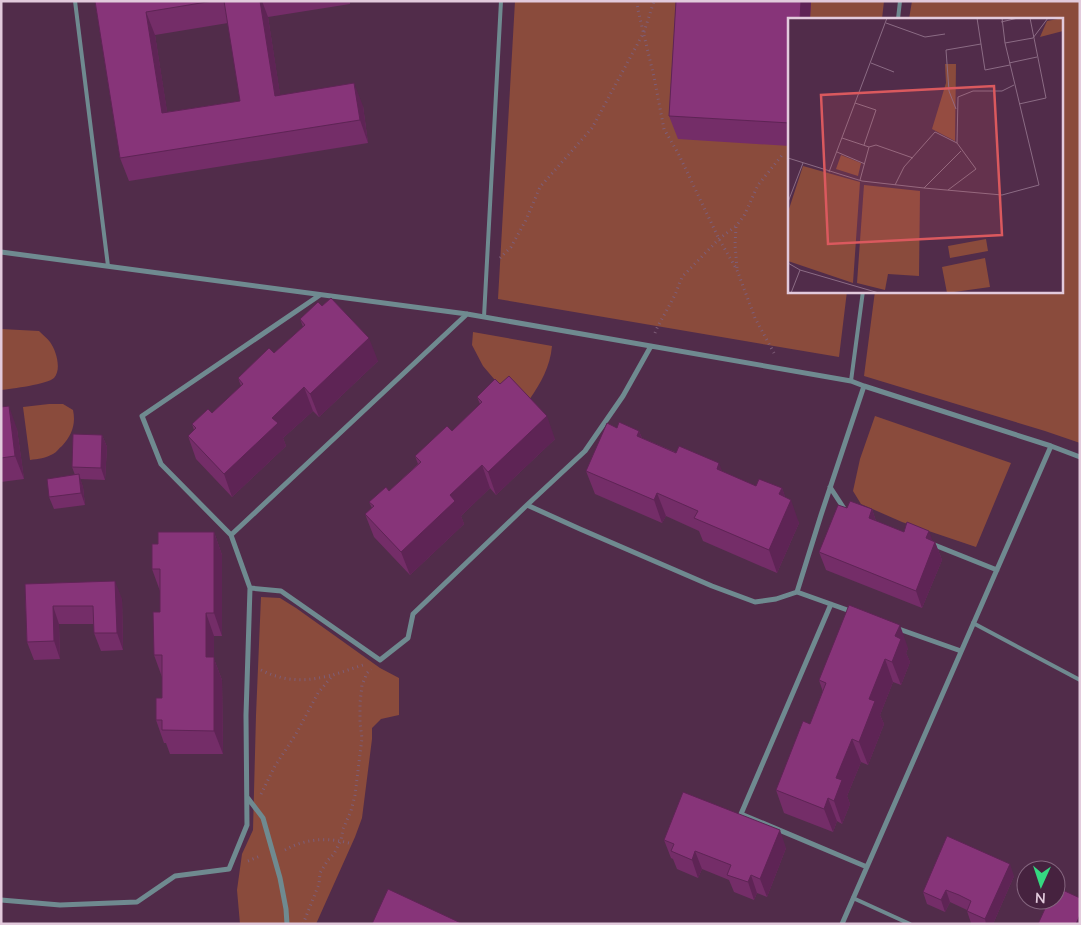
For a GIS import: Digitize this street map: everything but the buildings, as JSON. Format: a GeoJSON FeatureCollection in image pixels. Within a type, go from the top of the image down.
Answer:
{"type":"FeatureCollection","features":[{"type":"Feature","properties":{"kind":"street"},"geometry":{"type":"LineString","coordinates":[[1,252],[467,314],[851,381],[1080,457]]}},
{"type":"Feature","properties":{"kind":"street"},"geometry":{"type":"LineString","coordinates":[[1,900],[60,904],[137,902],[175,876],[229,869],[248,825],[246,715],[250,588],[231,535],[161,464],[142,416],[321,294]]}},
{"type":"Feature","properties":{"kind":"street"},"geometry":{"type":"LineString","coordinates":[[231,535],[467,314]]}},
{"type":"Feature","properties":{"kind":"street"},"geometry":{"type":"LineString","coordinates":[[250,588],[281,591],[380,660],[408,638],[413,614],[585,451],[623,396],[651,346]]}},
{"type":"Feature","properties":{"kind":"street"},"geometry":{"type":"LineString","coordinates":[[797,592],[864,386]]}},
{"type":"Feature","properties":{"kind":"street"},"geometry":{"type":"LineString","coordinates":[[842,924],[1051,446]]}},
{"type":"Feature","properties":{"kind":"street"},"geometry":{"type":"LineString","coordinates":[[830,487],[845,510],[854,514]]}},
{"type":"Feature","properties":{"kind":"street"},"geometry":{"type":"LineString","coordinates":[[527,505],[703,583],[755,602],[776,599],[797,592],[859,614]]}},
{"type":"Feature","properties":{"kind":"street"},"geometry":{"type":"LineString","coordinates":[[926,542],[997,570]]}},
{"type":"Feature","properties":{"kind":"street"},"geometry":{"type":"LineString","coordinates":[[831,604],[742,814],[867,867]]}},
{"type":"Feature","properties":{"kind":"street"},"geometry":{"type":"LineString","coordinates":[[886,624],[961,652]]}},
{"type":"Feature","properties":{"kind":"street"},"geometry":{"type":"LineString","coordinates":[[247,797],[263,818],[280,878],[287,924]]}},
{"type":"Feature","properties":{"kind":"lane"},"geometry":{"type":"LineString","coordinates":[[75,1],[108,266]]}},
{"type":"Feature","properties":{"kind":"lane"},"geometry":{"type":"LineString","coordinates":[[484,317],[501,1]]}},
{"type":"Feature","properties":{"kind":"lane"},"geometry":{"type":"LineString","coordinates":[[898,18],[900,1]]}},
{"type":"Feature","properties":{"kind":"lane"},"geometry":{"type":"LineString","coordinates":[[851,381],[863,292]]}},
{"type":"Feature","properties":{"kind":"lane"},"geometry":{"type":"LineString","coordinates":[[974,623],[1080,680]]}},
{"type":"Feature","properties":{"kind":"lane"},"geometry":{"type":"LineString","coordinates":[[853,898],[910,924]]}},
{"type":"Feature","properties":{"kind":"path"},"geometry":{"type":"LineString","coordinates":[[637,1],[664,129],[678,153],[719,239],[737,270],[755,318],[783,369]]}},
{"type":"Feature","properties":{"kind":"path"},"geometry":{"type":"LineString","coordinates":[[486,273],[511,248],[526,220],[540,187],[592,128],[644,32],[654,1]]}},
{"type":"Feature","properties":{"kind":"path"},"geometry":{"type":"LineString","coordinates":[[651,346],[656,328],[682,277],[719,239],[736,226],[744,216],[758,185],[784,154]]}},
{"type":"Feature","properties":{"kind":"path"},"geometry":{"type":"LineString","coordinates":[[736,226],[737,270]]}},
{"type":"Feature","properties":{"kind":"path"},"geometry":{"type":"LineString","coordinates":[[248,664],[279,678],[314,680],[380,660]]}},
{"type":"Feature","properties":{"kind":"path"},"geometry":{"type":"LineString","coordinates":[[303,924],[319,884],[320,873],[334,854],[351,811],[355,795],[362,738],[360,704],[362,685],[367,674],[380,660]]}},
{"type":"Feature","properties":{"kind":"path"},"geometry":{"type":"LineString","coordinates":[[253,804],[261,794],[296,734],[318,692],[333,675]]}},
{"type":"Feature","properties":{"kind":"path"},"geometry":{"type":"LineString","coordinates":[[231,864],[263,855],[274,855],[308,840],[340,840],[352,844]]}},
{"type":"Feature","properties":{"kind":"shaded area"},"geometry":{"type":"Polygon","coordinates":[[[515,1],[884,1],[882,18],[788,18],[788,292],[847,292],[839,357],[498,299],[515,1]]]}},
{"type":"Feature","properties":{"kind":"shaded area"},"geometry":{"type":"Polygon","coordinates":[[[912,1],[1080,1],[1080,443],[864,376],[875,292],[1064,292],[1064,18],[909,18],[912,1]]]}},
{"type":"Feature","properties":{"kind":"shaded area"},"geometry":{"type":"Polygon","coordinates":[[[1,329],[39,331],[50,342],[56,355],[58,370],[54,378],[37,384],[1,390],[1,329]]]}},
{"type":"Feature","properties":{"kind":"shaded area"},"geometry":{"type":"Polygon","coordinates":[[[473,332],[552,346],[544,374],[529,400],[506,393],[483,366],[472,345],[473,332]]]}},
{"type":"Feature","properties":{"kind":"shaded area"},"geometry":{"type":"Polygon","coordinates":[[[63,404],[73,410],[74,420],[71,433],[62,446],[54,453],[30,460],[23,407],[63,404]]]}},
{"type":"Feature","properties":{"kind":"shaded area"},"geometry":{"type":"Polygon","coordinates":[[[875,416],[1011,463],[976,547],[902,522],[861,504],[853,491],[860,459],[875,416]]]}},
{"type":"Feature","properties":{"kind":"shaded area"},"geometry":{"type":"Polygon","coordinates":[[[261,597],[280,598],[380,668],[399,678],[399,715],[381,719],[372,728],[362,818],[316,924],[240,924],[237,890],[242,854],[253,830],[261,597]]]}}]}
